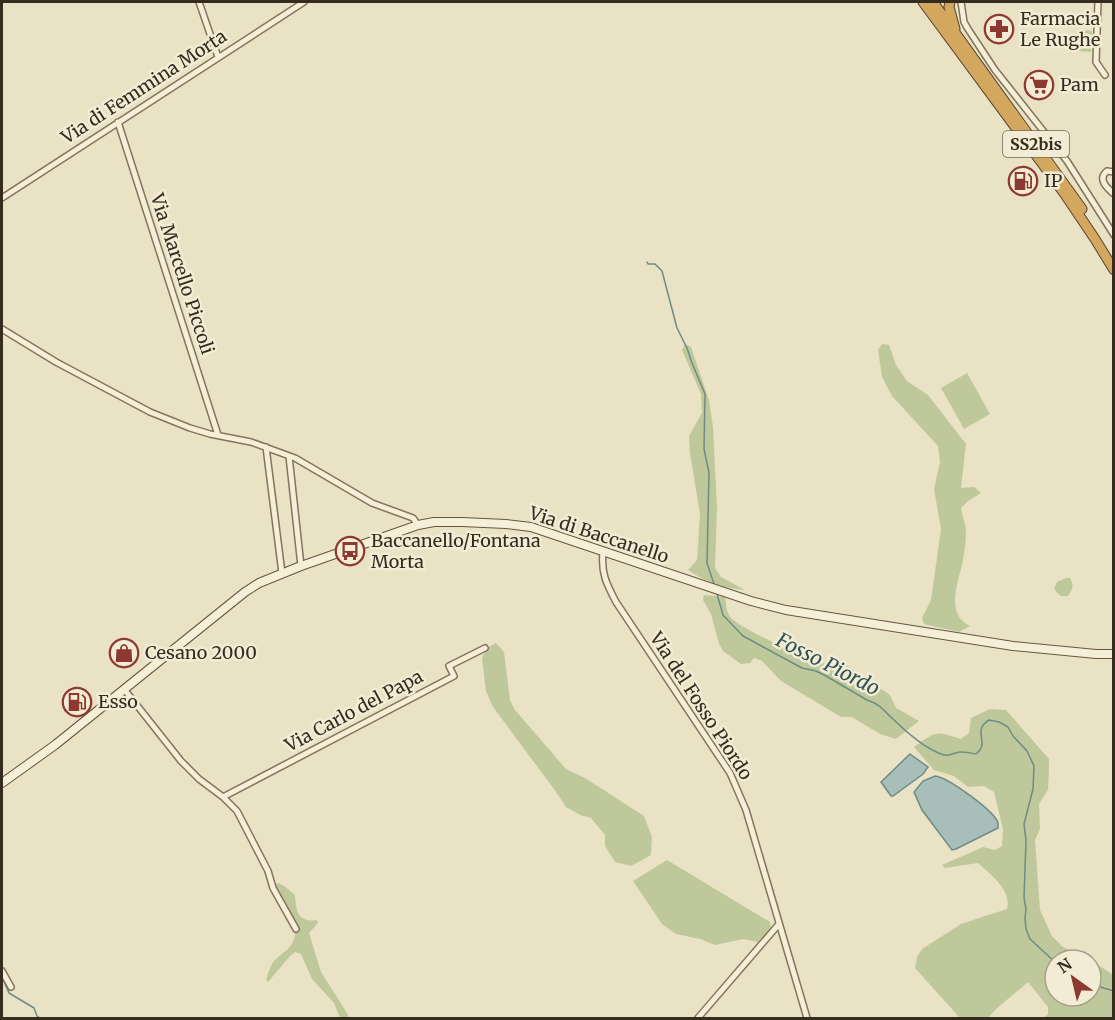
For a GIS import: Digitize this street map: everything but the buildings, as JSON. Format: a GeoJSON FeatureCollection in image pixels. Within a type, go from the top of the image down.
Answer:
{"type":"FeatureCollection","features":[{"type":"Feature","properties":{"kind":"highway","name":"SS2bis"},"geometry":{"type":"LineString","coordinates":[[923,2],[1064,193],[1113,270]]}},
{"type":"Feature","properties":{"kind":"highway"},"geometry":{"type":"LineString","coordinates":[[933,2],[955,32]]}},
{"type":"Feature","properties":{"kind":"highway"},"geometry":{"type":"LineString","coordinates":[[950,2],[955,32]]}},
{"type":"Feature","properties":{"kind":"highway","name":"SS2bis"},"geometry":{"type":"LineString","coordinates":[[955,32],[1069,190],[1113,258]]}},
{"type":"Feature","properties":{"kind":"street"},"geometry":{"type":"LineString","coordinates":[[199,2],[219,57]]}},
{"type":"Feature","properties":{"kind":"street","name":"Via di Femmina Morta"},"geometry":{"type":"LineString","coordinates":[[2,198],[304,2]]}},
{"type":"Feature","properties":{"kind":"street"},"geometry":{"type":"LineString","coordinates":[[960,2],[964,22],[968,29],[995,69],[1067,161],[1113,232]]}},
{"type":"Feature","properties":{"kind":"street"},"geometry":{"type":"LineString","coordinates":[[1098,2],[1096,63],[1105,75]]}},
{"type":"Feature","properties":{"kind":"street","name":"Via Marcello Piccoli"},"geometry":{"type":"LineString","coordinates":[[118,122],[218,435]]}},
{"type":"Feature","properties":{"kind":"street"},"geometry":{"type":"LineString","coordinates":[[1113,172],[1107,171],[1102,178],[1113,194]]}},
{"type":"Feature","properties":{"kind":"street"},"geometry":{"type":"LineString","coordinates":[[2,329],[56,362],[150,412],[190,428],[251,442],[289,456],[307,464],[372,503],[413,518],[418,525]]}},
{"type":"Feature","properties":{"kind":"street"},"geometry":{"type":"LineString","coordinates":[[266,447],[282,573]]}},
{"type":"Feature","properties":{"kind":"street"},"geometry":{"type":"LineString","coordinates":[[289,456],[301,566]]}},
{"type":"Feature","properties":{"kind":"street","name":"Via di Baccanello"},"geometry":{"type":"LineString","coordinates":[[2,783],[55,745],[245,592],[258,584],[301,566],[418,525],[434,522],[520,525],[751,601],[786,610],[1012,646],[1113,654]]}},
{"type":"Feature","properties":{"kind":"street","name":"Via del Fosso Piordo"},"geometry":{"type":"LineString","coordinates":[[603,552],[603,573],[616,602],[735,783],[746,810],[807,1018]]}},
{"type":"Feature","properties":{"kind":"street","name":"Via Carlo del Papa"},"geometry":{"type":"LineString","coordinates":[[224,797],[454,676],[449,666],[485,648]]}},
{"type":"Feature","properties":{"kind":"street"},"geometry":{"type":"LineString","coordinates":[[124,689],[185,765],[199,779],[224,797],[238,813],[268,871],[273,888],[296,929]]}},
{"type":"Feature","properties":{"kind":"street"},"geometry":{"type":"LineString","coordinates":[[699,1018],[779,924]]}},
{"type":"Feature","properties":{"kind":"street"},"geometry":{"type":"LineString","coordinates":[[2,971],[11,987]]}},
{"type":"Feature","properties":{"kind":"green space"},"geometry":{"type":"Polygon","coordinates":[[[1080,30],[1092,31],[1091,52],[1078,51],[1080,30]]]}},
{"type":"Feature","properties":{"kind":"green space"},"geometry":{"type":"Polygon","coordinates":[[[685,344],[691,347],[709,400],[713,427],[717,507],[715,568],[721,577],[745,590],[715,584],[688,570],[697,560],[700,514],[689,436],[702,413],[701,394],[682,350],[685,344]]]}},
{"type":"Feature","properties":{"kind":"green space"},"geometry":{"type":"Polygon","coordinates":[[[882,344],[889,345],[896,365],[907,381],[928,395],[966,444],[961,488],[974,487],[981,493],[961,508],[966,536],[955,599],[958,615],[970,626],[959,632],[924,624],[922,618],[931,600],[941,529],[934,489],[940,462],[938,446],[892,396],[882,377],[878,350],[882,344]]]}},
{"type":"Feature","properties":{"kind":"green space"},"geometry":{"type":"Polygon","coordinates":[[[967,373],[990,414],[964,429],[941,388],[967,373]]]}},
{"type":"Feature","properties":{"kind":"green space"},"geometry":{"type":"Polygon","coordinates":[[[1070,578],[1072,589],[1068,596],[1061,596],[1054,588],[1057,582],[1070,578]]]}},
{"type":"Feature","properties":{"kind":"green space"},"geometry":{"type":"Polygon","coordinates":[[[704,595],[725,597],[728,613],[734,621],[771,641],[821,664],[833,660],[842,662],[890,695],[896,708],[919,721],[896,739],[880,734],[852,717],[841,717],[781,681],[762,661],[754,658],[750,663],[741,664],[723,651],[719,644],[711,614],[703,600],[704,595]]]}},
{"type":"Feature","properties":{"kind":"green space"},"geometry":{"type":"Polygon","coordinates":[[[496,643],[504,652],[510,700],[515,710],[566,769],[585,778],[644,816],[652,837],[651,855],[631,866],[615,862],[605,846],[605,835],[591,818],[566,807],[493,707],[486,691],[482,658],[487,648],[496,643]]]}},
{"type":"Feature","properties":{"kind":"green space"},"geometry":{"type":"Polygon","coordinates":[[[990,709],[1006,710],[1049,759],[1048,790],[1039,804],[1040,829],[1035,840],[1040,910],[1052,936],[1065,948],[1043,948],[1043,1001],[1028,982],[988,1018],[960,1018],[915,968],[917,957],[922,949],[961,924],[1007,909],[1008,902],[1003,889],[978,863],[945,868],[942,865],[983,847],[995,850],[1002,846],[1003,829],[994,792],[984,786],[968,787],[954,776],[934,770],[914,747],[927,737],[936,734],[946,734],[961,739],[969,733],[971,718],[990,709]]]}},
{"type":"Feature","properties":{"kind":"green space"},"geometry":{"type":"Polygon","coordinates":[[[667,860],[770,922],[771,927],[758,942],[743,939],[715,945],[676,934],[662,924],[633,881],[667,860]]]}},
{"type":"Feature","properties":{"kind":"green space"},"geometry":{"type":"Polygon","coordinates":[[[278,883],[295,895],[297,911],[302,918],[317,920],[318,923],[309,933],[321,972],[349,1018],[340,1018],[334,1003],[312,979],[301,954],[295,952],[268,982],[266,980],[274,961],[291,945],[296,929],[277,896],[276,884],[278,883]]]}},
{"type":"Feature","properties":{"kind":"green space"},"geometry":{"type":"Polygon","coordinates":[[[1103,968],[1113,975],[1113,1018],[1043,1018],[1048,1014],[1048,1008],[1103,1008],[1103,968]]]}},
{"type":"Feature","properties":{"kind":"water"},"geometry":{"type":"Polygon","coordinates":[[[910,754],[928,767],[923,774],[891,796],[881,782],[910,754]]]}},
{"type":"Feature","properties":{"kind":"water"},"geometry":{"type":"Polygon","coordinates":[[[935,776],[949,782],[980,803],[995,818],[998,828],[952,850],[922,810],[914,792],[923,781],[935,776]]]}},
{"type":"Feature","properties":{"kind":"waterway","name":"Fosso Piordo"},"geometry":{"type":"LineString","coordinates":[[647,262],[655,264],[662,271],[677,328],[705,394],[704,449],[709,473],[707,563],[714,584]]}},
{"type":"Feature","properties":{"kind":"waterway","name":"Fosso Piordo"},"geometry":{"type":"LineString","coordinates":[[717,594],[723,615],[743,636],[802,668],[826,676],[882,708],[911,735],[937,753],[976,754],[982,746],[981,728],[984,724],[989,720],[1008,727],[1027,751],[1034,766],[1033,789],[1024,824],[1026,840],[1024,898],[1026,929],[1030,939],[1043,951]]}},
{"type":"Feature","properties":{"kind":"waterway"},"geometry":{"type":"LineString","coordinates":[[2,977],[9,993],[34,1008],[40,1018]]}},
{"type":"Feature","properties":{"kind":"waterway","name":"Fosso Piordo"},"geometry":{"type":"LineString","coordinates":[[1103,988],[1114,991]]}},
{"type":"Feature","properties":{"kind":"place","name":"Farmacia Le Rughe"},"geometry":{"type":"Point","coordinates":[999,29]}},
{"type":"Feature","properties":{"kind":"place","name":"Pam"},"geometry":{"type":"Point","coordinates":[1039,85]}},
{"type":"Feature","properties":{"kind":"place","name":"IP"},"geometry":{"type":"Point","coordinates":[1023,181]}},
{"type":"Feature","properties":{"kind":"place","name":"Baccanello/Fontana Morta"},"geometry":{"type":"Point","coordinates":[350,551]}},
{"type":"Feature","properties":{"kind":"place","name":"Cesano 2000"},"geometry":{"type":"Point","coordinates":[124,653]}},
{"type":"Feature","properties":{"kind":"place","name":"Esso"},"geometry":{"type":"Point","coordinates":[77,702]}}]}
